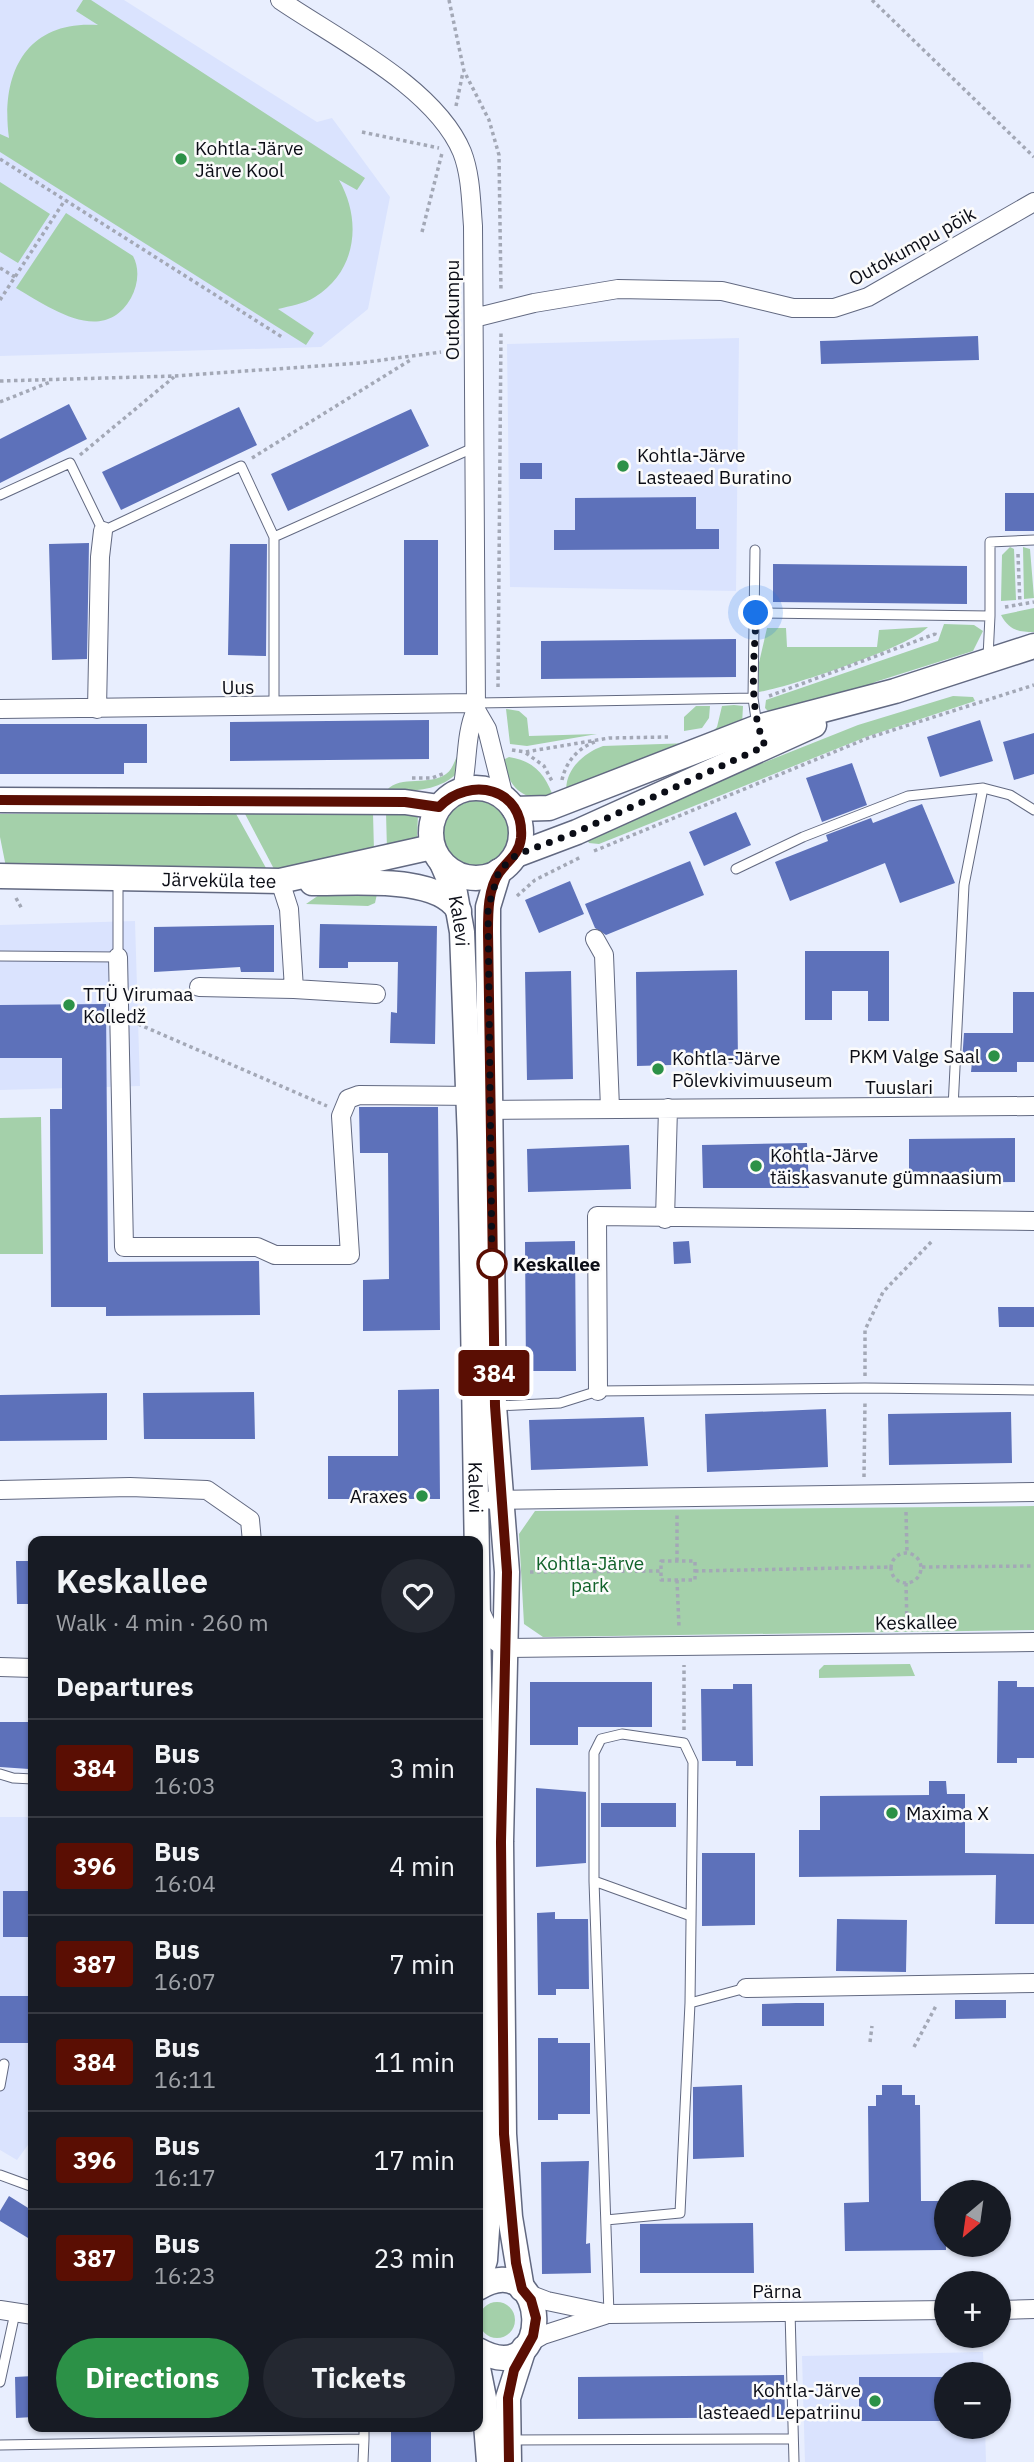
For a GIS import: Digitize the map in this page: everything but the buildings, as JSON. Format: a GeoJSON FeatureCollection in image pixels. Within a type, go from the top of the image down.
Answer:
{"type":"FeatureCollection","features":[{"type":"Feature","properties":{"kind":"main road"},"geometry":{"type":"LineString","coordinates":[[762,737],[577,832],[508,863],[485,877],[470,877],[449,870],[437,855],[432,819],[439,807],[462,790],[490,790],[509,803],[537,810],[1034,646]]}},
{"type":"Feature","properties":{"kind":"main road"},"geometry":{"type":"LineString","coordinates":[[0,800],[405,802],[439,807]]}},
{"type":"Feature","properties":{"kind":"main road"},"geometry":{"type":"LineString","coordinates":[[508,863],[520,832],[509,803]]}},
{"type":"Feature","properties":{"kind":"main road","name":"Kalevi"},"geometry":{"type":"LineString","coordinates":[[437,855],[460,912],[479,1103],[495,1406],[483,1556]]}},
{"type":"Feature","properties":{"kind":"main road","name":"Järveküla tee"},"geometry":{"type":"LineString","coordinates":[[0,876],[280,881],[437,855]]}},
{"type":"Feature","properties":{"kind":"main road","name":"Kalevi"},"geometry":{"type":"LineString","coordinates":[[487,1842],[505,1648],[507,1572],[489,1500],[479,1103],[488,908],[508,863]]}},
{"type":"Feature","properties":{"kind":"main road"},"geometry":{"type":"LineString","coordinates":[[280,881],[421,887],[447,898],[460,912]]}},
{"type":"Feature","properties":{"kind":"main road","name":"Kalevi"},"geometry":{"type":"LineString","coordinates":[[483,1718],[487,1842],[489,2134],[487,2244],[483,2261]]}},
{"type":"Feature","properties":{"kind":"main road","name":"Kalevi"},"geometry":{"type":"LineString","coordinates":[[489,2134],[510,2217],[524,2291],[536,2318],[508,2398],[498,2451]]}},
{"type":"Feature","properties":{"kind":"main road"},"geometry":{"type":"LineString","coordinates":[[483,2286],[498,2282],[524,2291]]}},
{"type":"Feature","properties":{"kind":"main road"},"geometry":{"type":"LineString","coordinates":[[483,2351],[502,2357],[525,2346]]}},
{"type":"Feature","properties":{"kind":"main road"},"geometry":{"type":"LineString","coordinates":[[483,2393],[498,2451]]}},
{"type":"Feature","properties":{"kind":"street","name":"Outokumpu"},"geometry":{"type":"LineString","coordinates":[[280,0],[411,88],[433,107],[451,130],[463,155],[470,184],[474,318],[476,707],[471,720],[462,790]]}},
{"type":"Feature","properties":{"kind":"street","name":"Outokumpu põik"},"geometry":{"type":"LineString","coordinates":[[474,318],[534,303],[618,289],[722,291],[793,309],[834,308],[868,297],[1034,202]]}},
{"type":"Feature","properties":{"kind":"street"},"geometry":{"type":"LineString","coordinates":[[97,709],[100,557],[103,531]]}},
{"type":"Feature","properties":{"kind":"street","name":"Outokumpu"},"geometry":{"type":"LineString","coordinates":[[476,707],[487,729],[509,803]]}},
{"type":"Feature","properties":{"kind":"street","name":"Uus"},"geometry":{"type":"LineString","coordinates":[[0,709],[476,707]]}},
{"type":"Feature","properties":{"kind":"street"},"geometry":{"type":"LineString","coordinates":[[280,881],[289,909],[294,989]]}},
{"type":"Feature","properties":{"kind":"street"},"geometry":{"type":"LineString","coordinates":[[595,939],[604,955],[610,1108]]}},
{"type":"Feature","properties":{"kind":"street"},"geometry":{"type":"LineString","coordinates":[[118,957],[124,1247],[257,1247],[275,1255],[350,1255],[342,1112]]}},
{"type":"Feature","properties":{"kind":"street"},"geometry":{"type":"LineString","coordinates":[[199,987],[376,994]]}},
{"type":"Feature","properties":{"kind":"street","name":"Tuuslari"},"geometry":{"type":"LineString","coordinates":[[342,1112],[348,1098],[359,1095],[610,1108],[1034,1106]]}},
{"type":"Feature","properties":{"kind":"street"},"geometry":{"type":"LineString","coordinates":[[665,1219],[668,1108]]}},
{"type":"Feature","properties":{"kind":"street"},"geometry":{"type":"LineString","coordinates":[[598,1391],[597,1216],[665,1219],[1034,1221]]}},
{"type":"Feature","properties":{"kind":"street"},"geometry":{"type":"LineString","coordinates":[[0,1490],[130,1487],[207,1490],[250,1520],[251,1536]]}},
{"type":"Feature","properties":{"kind":"street"},"geometry":{"type":"LineString","coordinates":[[489,1500],[1034,1492]]}},
{"type":"Feature","properties":{"kind":"street"},"geometry":{"type":"LineString","coordinates":[[483,1616],[485,1627],[494,1640],[505,1648]]}},
{"type":"Feature","properties":{"kind":"street","name":"Keskallee"},"geometry":{"type":"LineString","coordinates":[[505,1648],[1034,1642]]}},
{"type":"Feature","properties":{"kind":"street"},"geometry":{"type":"LineString","coordinates":[[0,1667],[28,1668]]}},
{"type":"Feature","properties":{"kind":"street"},"geometry":{"type":"LineString","coordinates":[[746,1988],[1034,1983]]}},
{"type":"Feature","properties":{"kind":"street","name":"Pärna"},"geometry":{"type":"LineString","coordinates":[[524,2291],[547,2301],[608,2314],[934,2310]]}},
{"type":"Feature","properties":{"kind":"street"},"geometry":{"type":"LineString","coordinates":[[1011,2310],[1034,2309]]}},
{"type":"Feature","properties":{"kind":"street"},"geometry":{"type":"LineString","coordinates":[[7,2312],[28,2314]]}},
{"type":"Feature","properties":{"kind":"street","name":"Pärna"},"geometry":{"type":"LineString","coordinates":[[525,2346],[543,2334],[608,2314]]}},
{"type":"Feature","properties":{"kind":"lane"},"geometry":{"type":"LineString","coordinates":[[274,537],[473,448]]}},
{"type":"Feature","properties":{"kind":"lane"},"geometry":{"type":"LineString","coordinates":[[0,495],[70,463],[103,531],[241,466],[274,537],[274,708]]}},
{"type":"Feature","properties":{"kind":"lane"},"geometry":{"type":"LineString","coordinates":[[988,660],[990,542],[1034,540]]}},
{"type":"Feature","properties":{"kind":"lane"},"geometry":{"type":"LineString","coordinates":[[755,550],[753,698],[762,737]]}},
{"type":"Feature","properties":{"kind":"lane"},"geometry":{"type":"LineString","coordinates":[[756,613],[990,616]]}},
{"type":"Feature","properties":{"kind":"lane"},"geometry":{"type":"LineString","coordinates":[[476,707],[753,698]]}},
{"type":"Feature","properties":{"kind":"lane"},"geometry":{"type":"LineString","coordinates":[[953,1108],[964,885],[983,788]]}},
{"type":"Feature","properties":{"kind":"lane"},"geometry":{"type":"LineString","coordinates":[[736,869],[803,837],[908,796],[983,788],[1010,795],[1034,810]]}},
{"type":"Feature","properties":{"kind":"lane"},"geometry":{"type":"LineString","coordinates":[[0,956],[118,957],[118,877]]}},
{"type":"Feature","properties":{"kind":"lane"},"geometry":{"type":"LineString","coordinates":[[495,1406],[560,1403],[598,1391],[865,1388],[1034,1391]]}},
{"type":"Feature","properties":{"kind":"lane"},"geometry":{"type":"LineString","coordinates":[[606,2220],[680,2213],[690,2003],[693,1762],[684,1743],[622,1734],[601,1739],[594,1753],[594,1881],[608,2314]]}},
{"type":"Feature","properties":{"kind":"lane"},"geometry":{"type":"LineString","coordinates":[[0,1774],[28,1778]]}},
{"type":"Feature","properties":{"kind":"lane"},"geometry":{"type":"LineString","coordinates":[[594,1881],[691,1916]]}},
{"type":"Feature","properties":{"kind":"lane"},"geometry":{"type":"LineString","coordinates":[[690,2003],[746,1988]]}},
{"type":"Feature","properties":{"kind":"lane"},"geometry":{"type":"LineString","coordinates":[[0,2086],[4,2064]]}},
{"type":"Feature","properties":{"kind":"lane"},"geometry":{"type":"LineString","coordinates":[[0,2175],[28,2185]]}},
{"type":"Feature","properties":{"kind":"lane"},"geometry":{"type":"LineString","coordinates":[[790,2311],[794,2462]]}},
{"type":"Feature","properties":{"kind":"lane"},"geometry":{"type":"LineString","coordinates":[[0,2382],[7,2312]]}},
{"type":"Feature","properties":{"kind":"lane"},"geometry":{"type":"LineString","coordinates":[[363,2462],[364,2432]]}},
{"type":"Feature","properties":{"kind":"lane"},"geometry":{"type":"LineString","coordinates":[[498,2451],[793,2438]]}},
{"type":"Feature","properties":{"kind":"lane"},"geometry":{"type":"LineString","coordinates":[[0,2445],[364,2440]]}},
{"type":"Feature","properties":{"kind":"path"},"geometry":{"type":"LineString","coordinates":[[872,0],[1034,158]]}},
{"type":"Feature","properties":{"kind":"path"},"geometry":{"type":"LineString","coordinates":[[362,132],[443,149]]}},
{"type":"Feature","properties":{"kind":"path"},"geometry":{"type":"LineString","coordinates":[[0,159],[282,337]]}},
{"type":"Feature","properties":{"kind":"path"},"geometry":{"type":"LineString","coordinates":[[0,300],[65,200]]}},
{"type":"Feature","properties":{"kind":"path"},"geometry":{"type":"LineString","coordinates":[[0,268],[15,277]]}},
{"type":"Feature","properties":{"kind":"path"},"geometry":{"type":"LineString","coordinates":[[0,381],[175,376],[414,358],[441,352]]}},
{"type":"Feature","properties":{"kind":"path"},"geometry":{"type":"LineString","coordinates":[[236,469],[414,358]]}},
{"type":"Feature","properties":{"kind":"path"},"geometry":{"type":"LineString","coordinates":[[70,463],[175,376]]}},
{"type":"Feature","properties":{"kind":"path"},"geometry":{"type":"LineString","coordinates":[[0,402],[55,381]]}},
{"type":"Feature","properties":{"kind":"path"},"geometry":{"type":"LineString","coordinates":[[1018,541],[1020,605]]}},
{"type":"Feature","properties":{"kind":"path"},"geometry":{"type":"LineString","coordinates":[[990,616],[1004,607],[1034,602]]}},
{"type":"Feature","properties":{"kind":"path"},"geometry":{"type":"LineString","coordinates":[[753,698],[764,697],[935,634],[937,616]]}},
{"type":"Feature","properties":{"kind":"path"},"geometry":{"type":"LineString","coordinates":[[511,905],[535,880],[586,854],[856,743],[1034,685]]}},
{"type":"Feature","properties":{"kind":"path"},"geometry":{"type":"LineString","coordinates":[[492,749],[524,752],[609,738],[673,737]]}},
{"type":"Feature","properties":{"kind":"path"},"geometry":{"type":"LineString","coordinates":[[562,803],[560,787],[569,763],[579,750],[609,738]]}},
{"type":"Feature","properties":{"kind":"path"},"geometry":{"type":"LineString","coordinates":[[406,778],[432,778],[444,774],[452,762],[454,749],[469,749]]}},
{"type":"Feature","properties":{"kind":"path"},"geometry":{"type":"LineString","coordinates":[[119,1015],[342,1112]]}},
{"type":"Feature","properties":{"kind":"path"},"geometry":{"type":"LineString","coordinates":[[864,1482],[865,1330],[884,1292],[922,1249],[957,1221]]}},
{"type":"Feature","properties":{"kind":"path"},"geometry":{"type":"LineString","coordinates":[[905,1493],[907,1552]]}},
{"type":"Feature","properties":{"kind":"path"},"geometry":{"type":"LineString","coordinates":[[677,1497],[677,1561]]}},
{"type":"Feature","properties":{"kind":"path"},"geometry":{"type":"LineString","coordinates":[[907,1552],[919,1558],[922,1567],[919,1576],[906,1583],[897,1580],[891,1567],[898,1555],[907,1552]]}},
{"type":"Feature","properties":{"kind":"path"},"geometry":{"type":"LineString","coordinates":[[661,1561],[677,1561],[695,1561],[695,1580],[661,1580],[661,1561]]}},
{"type":"Feature","properties":{"kind":"path"},"geometry":{"type":"LineString","coordinates":[[922,1567],[1034,1566]]}},
{"type":"Feature","properties":{"kind":"path"},"geometry":{"type":"LineString","coordinates":[[695,1571],[891,1567]]}},
{"type":"Feature","properties":{"kind":"path"},"geometry":{"type":"LineString","coordinates":[[516,1572],[661,1571]]}},
{"type":"Feature","properties":{"kind":"path"},"geometry":{"type":"LineString","coordinates":[[677,1580],[679,1634],[684,1646],[684,1743]]}},
{"type":"Feature","properties":{"kind":"path"},"geometry":{"type":"LineString","coordinates":[[906,1583],[906,1631]]}},
{"type":"Feature","properties":{"kind":"path"},"geometry":{"type":"LineString","coordinates":[[914,2048],[945,1986]]}},
{"type":"Feature","properties":{"kind":"path"},"geometry":{"type":"LineString","coordinates":[[870,2042],[872,2026]]}},
{"type":"Feature","properties":{"kind":"shaded area","name":"Kohtla-Järve Järve Kool"},"geometry":{"type":"Polygon","coordinates":[[[0,0],[124,0],[317,122],[332,118],[390,197],[368,309],[321,347],[0,356],[0,0]]]}},
{"type":"Feature","properties":{"kind":"shaded area","name":"Kohtla-Järve Lasteaed Buratino"},"geometry":{"type":"Polygon","coordinates":[[[739,338],[736,591],[510,587],[507,344],[739,338]]]}},
{"type":"Feature","properties":{"kind":"shaded area","name":"TTÜ Virumaa Kolledž"},"geometry":{"type":"Polygon","coordinates":[[[135,921],[140,1086],[0,1090],[0,925],[135,921]]]}},
{"type":"Feature","properties":{"kind":"shaded area"},"geometry":{"type":"Polygon","coordinates":[[[0,1817],[28,1817],[28,2145],[17,2160],[0,2150],[0,1817]]]}},
{"type":"Feature","properties":{"kind":"shaded area","name":"Kohtla-Järve lasteaed Lepatriinu"},"geometry":{"type":"Polygon","coordinates":[[[983,2352],[983,2362],[934,2362],[934,2439],[985,2439],[986,2462],[805,2462],[802,2356],[983,2352]]]}},
{"type":"Feature","properties":{"kind":"green space"},"geometry":{"type":"Polygon","coordinates":[[[83,0],[91,0],[365,178],[357,190],[339,180],[351,211],[353,228],[347,259],[340,273],[315,297],[278,309],[314,333],[306,345],[0,152],[0,134],[9,138],[7,114],[14,72],[36,41],[53,31],[73,26],[98,25],[76,11],[83,0]]]}},
{"type":"Feature","properties":{"kind":"green space"},"geometry":{"type":"Polygon","coordinates":[[[0,182],[50,214],[18,263],[0,252],[0,182]]]}},
{"type":"Feature","properties":{"kind":"green space"},"geometry":{"type":"Polygon","coordinates":[[[66,213],[133,256],[137,266],[131,298],[119,312],[106,320],[75,318],[16,288],[66,213]]]}},
{"type":"Feature","properties":{"kind":"green space"},"geometry":{"type":"Polygon","coordinates":[[[1010,547],[1014,549],[1016,600],[1001,601],[1002,555],[1010,547]]]}},
{"type":"Feature","properties":{"kind":"green space"},"geometry":{"type":"Polygon","coordinates":[[[1023,547],[1030,549],[1034,598],[1024,599],[1023,547]]]}},
{"type":"Feature","properties":{"kind":"green space"},"geometry":{"type":"Polygon","coordinates":[[[1034,608],[1034,632],[1015,629],[1007,624],[1001,615],[1034,608]]]}},
{"type":"Feature","properties":{"kind":"green space"},"geometry":{"type":"Polygon","coordinates":[[[944,624],[974,625],[983,631],[973,651],[875,682],[859,691],[770,713],[765,708],[766,700],[938,641],[944,624]]]}},
{"type":"Feature","properties":{"kind":"green space"},"geometry":{"type":"Polygon","coordinates":[[[928,627],[898,645],[874,655],[821,675],[759,692],[758,667],[767,628],[786,628],[787,647],[877,647],[879,630],[928,627]]]}},
{"type":"Feature","properties":{"kind":"green space"},"geometry":{"type":"Polygon","coordinates":[[[953,696],[973,697],[975,701],[866,737],[599,844],[589,843],[587,839],[700,788],[858,725],[953,696]]]}},
{"type":"Feature","properties":{"kind":"green space"},"geometry":{"type":"Polygon","coordinates":[[[696,706],[710,706],[709,718],[702,728],[684,731],[684,717],[696,706]]]}},
{"type":"Feature","properties":{"kind":"green space"},"geometry":{"type":"Polygon","coordinates":[[[722,706],[743,706],[742,724],[730,734],[567,796],[566,787],[571,771],[588,753],[603,746],[691,743],[707,738],[717,727],[722,706]]]}},
{"type":"Feature","properties":{"kind":"green space"},"geometry":{"type":"Polygon","coordinates":[[[506,709],[519,711],[527,718],[529,736],[597,734],[527,746],[510,744],[506,709]]]}},
{"type":"Feature","properties":{"kind":"green space"},"geometry":{"type":"Polygon","coordinates":[[[458,755],[460,770],[445,782],[426,789],[387,790],[399,783],[439,778],[450,770],[458,755]]]}},
{"type":"Feature","properties":{"kind":"green space"},"geometry":{"type":"Polygon","coordinates":[[[509,757],[526,762],[539,771],[555,801],[527,796],[514,787],[503,760],[509,757]]]}},
{"type":"Feature","properties":{"kind":"green space"},"geometry":{"type":"Polygon","coordinates":[[[476,801],[489,804],[499,811],[506,821],[509,834],[506,847],[499,857],[489,864],[476,867],[463,864],[453,857],[446,847],[443,834],[446,821],[453,811],[463,804],[476,801]]]}},
{"type":"Feature","properties":{"kind":"green space"},"geometry":{"type":"Polygon","coordinates":[[[235,812],[266,868],[6,867],[0,837],[0,814],[235,812]]]}},
{"type":"Feature","properties":{"kind":"green space"},"geometry":{"type":"Polygon","coordinates":[[[244,812],[373,813],[374,851],[274,869],[244,812]]]}},
{"type":"Feature","properties":{"kind":"green space"},"geometry":{"type":"Polygon","coordinates":[[[386,813],[418,814],[417,839],[387,850],[386,813]]]}},
{"type":"Feature","properties":{"kind":"green space"},"geometry":{"type":"Polygon","coordinates":[[[377,894],[375,903],[368,906],[306,904],[319,895],[377,894]]]}},
{"type":"Feature","properties":{"kind":"green space"},"geometry":{"type":"Polygon","coordinates":[[[41,1117],[43,1254],[0,1254],[0,1118],[41,1117]]]}},
{"type":"Feature","properties":{"kind":"green space","name":"Kohtla-Järve park"},"geometry":{"type":"Polygon","coordinates":[[[1034,1506],[1034,1630],[543,1637],[524,1624],[519,1534],[535,1511],[1034,1506]]]}},
{"type":"Feature","properties":{"kind":"green space"},"geometry":{"type":"Polygon","coordinates":[[[910,1664],[915,1676],[819,1678],[819,1670],[824,1665],[910,1664]]]}},
{"type":"Feature","properties":{"kind":"green space"},"geometry":{"type":"Polygon","coordinates":[[[497,2302],[510,2307],[515,2320],[510,2333],[497,2338],[484,2333],[484,2307],[497,2302]]]}},
{"type":"Feature","properties":{"kind":"bus line","name":"384"},"geometry":{"type":"LineString","coordinates":[[0,800],[405,802],[439,807],[449,796],[476,788],[490,790],[504,797],[514,809],[520,824],[521,839],[516,855],[499,871],[488,908],[495,1406],[497,1467],[507,1572],[501,1842],[504,2134],[516,2263],[522,2289],[531,2300],[536,2318],[533,2336],[514,2370],[508,2398],[509,2462]]}},
{"type":"Feature","properties":{"kind":"place","name":"Kohtla-Järve Järve Kool"},"geometry":{"type":"Point","coordinates":[181,159]}},
{"type":"Feature","properties":{"kind":"place","name":"Kohtla-Järve Lasteaed Buratino"},"geometry":{"type":"Point","coordinates":[623,466]}},
{"type":"Feature","properties":{"kind":"place","name":"TTÜ Virumaa Kolledž"},"geometry":{"type":"Point","coordinates":[69,1005]}},
{"type":"Feature","properties":{"kind":"place","name":"PKM Valge Saal"},"geometry":{"type":"Point","coordinates":[994,1056]}},
{"type":"Feature","properties":{"kind":"place","name":"Kohtla-Järve Põlevkivimuuseum"},"geometry":{"type":"Point","coordinates":[658,1069]}},
{"type":"Feature","properties":{"kind":"place","name":"Kohtla-Järve täiskasvanute gümnaasium"},"geometry":{"type":"Point","coordinates":[756,1166]}},
{"type":"Feature","properties":{"kind":"place","name":"Keskallee"},"geometry":{"type":"Point","coordinates":[492,1264]}},
{"type":"Feature","properties":{"kind":"place","name":"Araxes"},"geometry":{"type":"Point","coordinates":[422,1496]}},
{"type":"Feature","properties":{"kind":"place","name":"Maxima X"},"geometry":{"type":"Point","coordinates":[892,1813]}},
{"type":"Feature","properties":{"kind":"place","name":"Kohtla-Järve lasteaed Lepatriinu"},"geometry":{"type":"Point","coordinates":[875,2401]}},
{"type":"Feature","properties":{"kind":"route"},"geometry":{"type":"LineString","coordinates":[[492,1264],[488,908],[499,871],[516,855],[577,832],[765,746],[758,727],[753,698],[756,613]]}}]}
